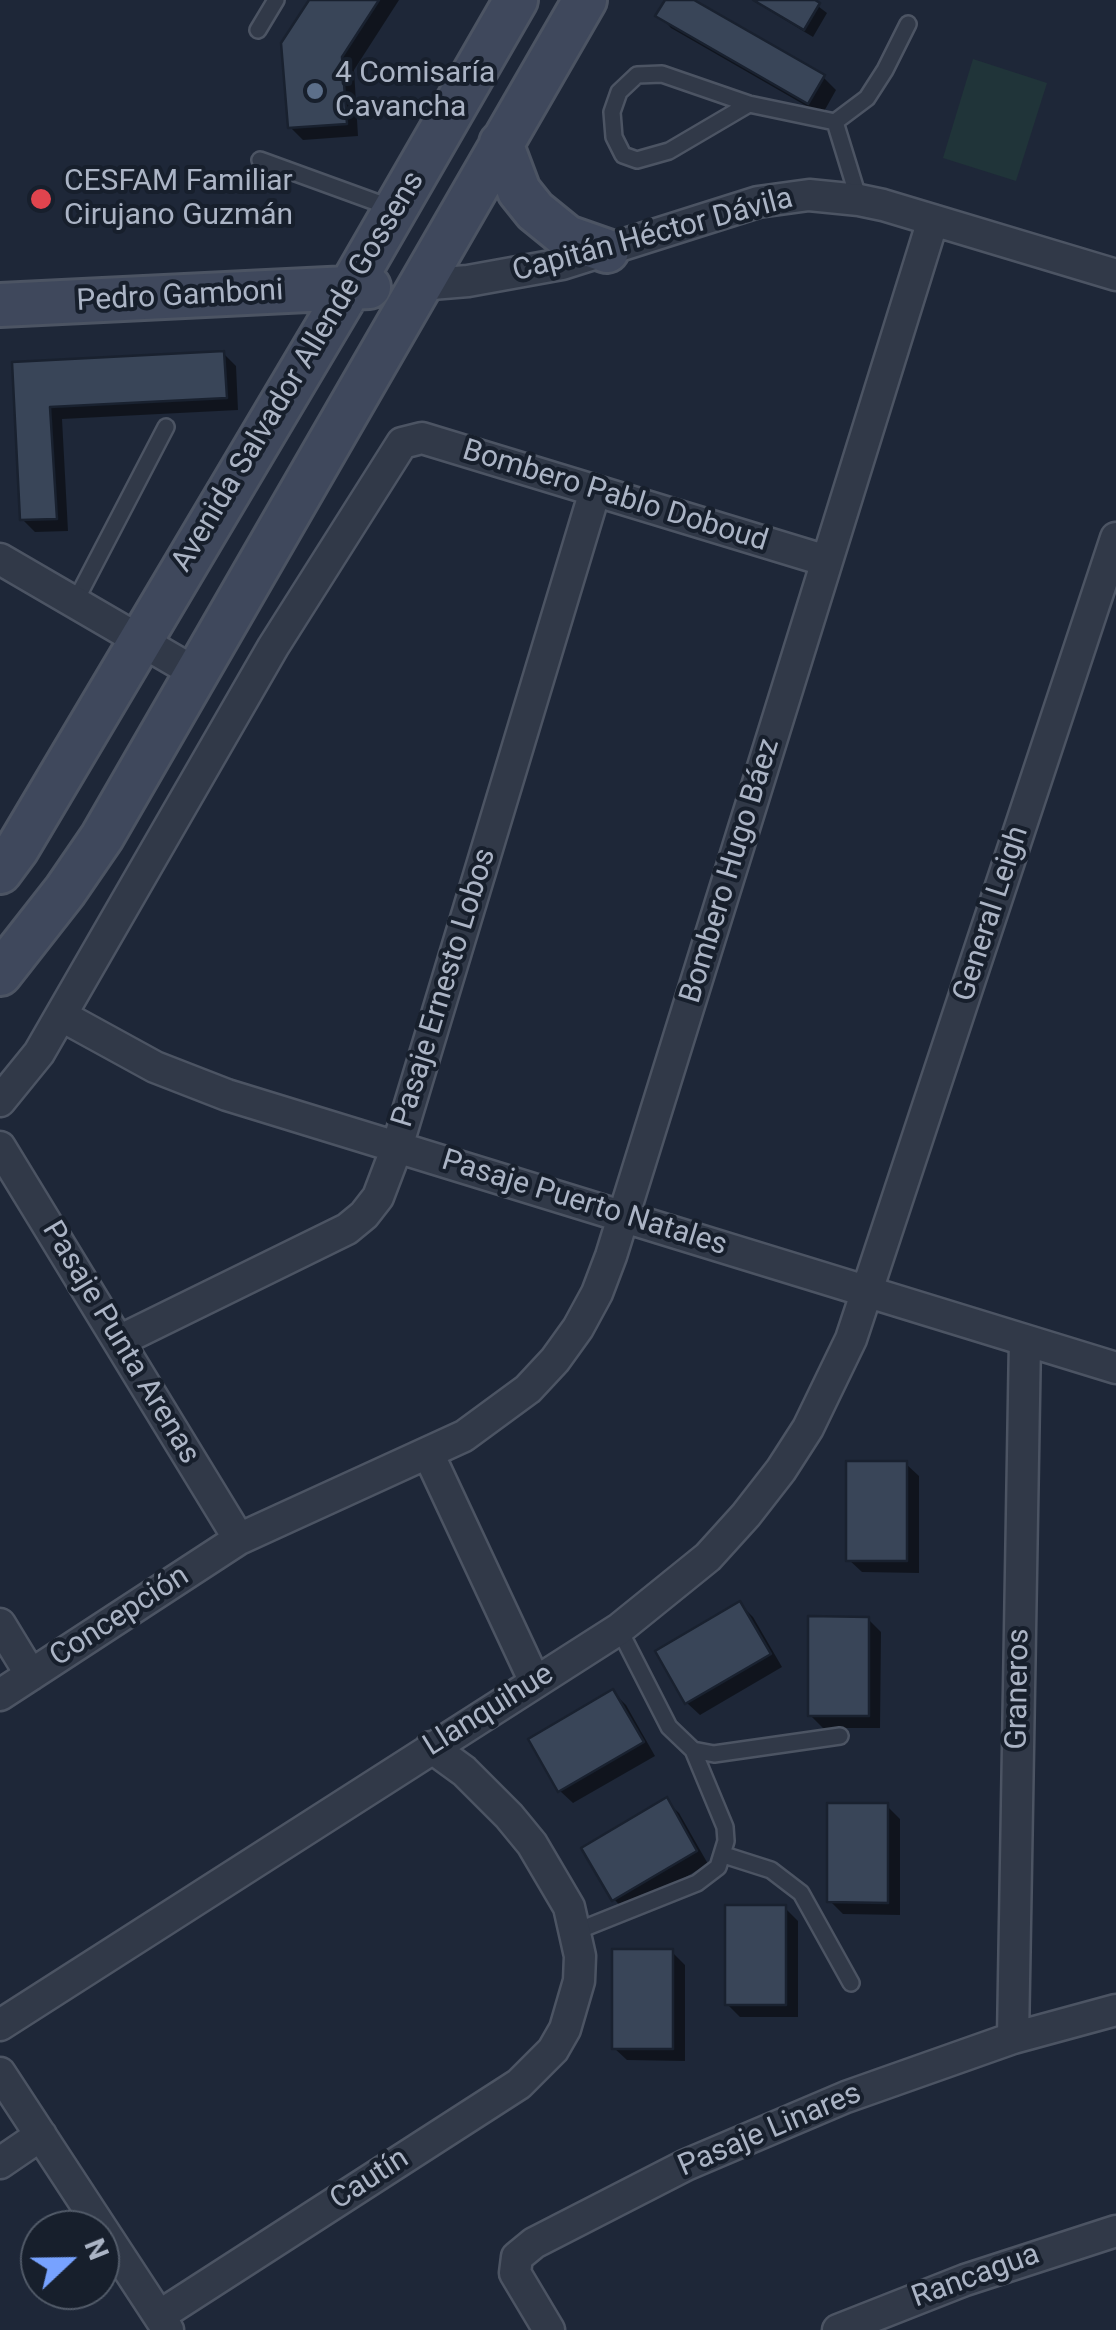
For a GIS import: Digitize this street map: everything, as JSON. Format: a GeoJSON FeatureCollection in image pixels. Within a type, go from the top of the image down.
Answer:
{"type":"FeatureCollection","features":[{"type":"Feature","properties":{"kind":"main road","name":"Avenida Salvador Allende Gossens"},"geometry":{"type":"LineString","coordinates":[[0,872],[350,288],[516,0]]}},
{"type":"Feature","properties":{"kind":"main road","name":"Avenida Salvador Allende Gossens"},"geometry":{"type":"LineString","coordinates":[[0,974],[66,891],[102,836],[585,0]]}},
{"type":"Feature","properties":{"kind":"main road"},"geometry":{"type":"LineString","coordinates":[[502,143],[508,168],[535,211],[568,237],[606,251]]}},
{"type":"Feature","properties":{"kind":"main road","name":"Pedro Gamboni"},"geometry":{"type":"LineString","coordinates":[[0,305],[419,285]]}},
{"type":"Feature","properties":{"kind":"street","name":"Capitán Héctor Dávila"},"geometry":{"type":"LineString","coordinates":[[419,285],[516,274],[606,251],[758,202],[809,196],[859,200],[1116,275]]}},
{"type":"Feature","properties":{"kind":"street","name":"Bombero Hugo Báez"},"geometry":{"type":"LineString","coordinates":[[428,1453],[498,1414],[555,1360],[597,1292],[933,220]]}},
{"type":"Feature","properties":{"kind":"street","name":"Bombero Pablo Doboud"},"geometry":{"type":"LineString","coordinates":[[273,647],[402,444],[422,438],[827,561]]}},
{"type":"Feature","properties":{"kind":"street","name":"Pasaje Ernesto Lobos"},"geometry":{"type":"LineString","coordinates":[[119,1342],[347,1228],[378,1198],[398,1147],[595,491]]}},
{"type":"Feature","properties":{"kind":"street","name":"General Leigh"},"geometry":{"type":"LineString","coordinates":[[868,1291],[1116,538]]}},
{"type":"Feature","properties":{"kind":"street"},"geometry":{"type":"LineString","coordinates":[[0,559],[196,673]]}},
{"type":"Feature","properties":{"kind":"street"},"geometry":{"type":"LineString","coordinates":[[0,1101],[40,1053],[273,647],[227,620]]}},
{"type":"Feature","properties":{"kind":"street","name":"Pasaje Puerto Natales"},"geometry":{"type":"LineString","coordinates":[[62,1016],[108,1044],[191,1082],[1116,1368]]}},
{"type":"Feature","properties":{"kind":"street","name":"Pasaje Punta Arenas"},"geometry":{"type":"LineString","coordinates":[[0,1147],[239,1539]]}},
{"type":"Feature","properties":{"kind":"street","name":"Llanquihue"},"geometry":{"type":"LineString","coordinates":[[0,2025],[619,1629],[666,1595],[708,1557],[781,1470],[832,1384],[868,1291]]}},
{"type":"Feature","properties":{"kind":"street","name":"Graneros"},"geometry":{"type":"LineString","coordinates":[[1013,2038],[1025,1340]]}},
{"type":"Feature","properties":{"kind":"street"},"geometry":{"type":"LineString","coordinates":[[428,1453],[535,1682]]}},
{"type":"Feature","properties":{"kind":"street","name":"Concepción"},"geometry":{"type":"LineString","coordinates":[[0,1695],[239,1539],[428,1453]]}},
{"type":"Feature","properties":{"kind":"street"},"geometry":{"type":"LineString","coordinates":[[0,1624],[31,1675]]}},
{"type":"Feature","properties":{"kind":"street"},"geometry":{"type":"LineString","coordinates":[[430,1747],[488,1792],[532,1844],[569,1907],[576,1931]]}},
{"type":"Feature","properties":{"kind":"street","name":"Cautín"},"geometry":{"type":"LineString","coordinates":[[164,2323],[519,2084],[545,2059],[565,2029],[580,1981],[576,1931]]}},
{"type":"Feature","properties":{"kind":"street","name":"Pasaje Linares"},"geometry":{"type":"LineString","coordinates":[[548,2330],[515,2273],[518,2257],[534,2243],[764,2131],[929,2066],[1116,2010]]}},
{"type":"Feature","properties":{"kind":"street"},"geometry":{"type":"LineString","coordinates":[[0,2073],[164,2323]]}},
{"type":"Feature","properties":{"kind":"street"},"geometry":{"type":"LineString","coordinates":[[0,2163],[41,2136]]}},
{"type":"Feature","properties":{"kind":"street","name":"Rancagua"},"geometry":{"type":"LineString","coordinates":[[838,2330],[964,2280],[1116,2231]]}},
{"type":"Feature","properties":{"kind":"lane"},"geometry":{"type":"LineString","coordinates":[[258,30],[276,0]]}},
{"type":"Feature","properties":{"kind":"lane"},"geometry":{"type":"LineString","coordinates":[[748,104],[669,151],[637,160],[623,154],[614,137],[612,112],[619,92],[637,75],[662,74],[748,104],[835,122],[867,98],[886,70],[908,24]]}},
{"type":"Feature","properties":{"kind":"lane"},"geometry":{"type":"LineString","coordinates":[[835,122],[859,200]]}},
{"type":"Feature","properties":{"kind":"lane"},"geometry":{"type":"LineString","coordinates":[[260,160],[396,209]]}},
{"type":"Feature","properties":{"kind":"lane"},"geometry":{"type":"LineString","coordinates":[[75,602],[166,428]]}},
{"type":"Feature","properties":{"kind":"lane"},"geometry":{"type":"LineString","coordinates":[[576,1931],[698,1884],[709,1877],[724,1855],[725,1827],[693,1750],[669,1727],[619,1629]]}},
{"type":"Feature","properties":{"kind":"lane"},"geometry":{"type":"LineString","coordinates":[[693,1750],[714,1754],[840,1736]]}},
{"type":"Feature","properties":{"kind":"lane"},"geometry":{"type":"LineString","coordinates":[[724,1855],[771,1870],[801,1893],[851,1983]]}},
{"type":"Feature","properties":{"kind":"green space"},"geometry":{"type":"Polygon","coordinates":[[[973,59],[1047,83],[1016,181],[943,158],[973,59]]]}},
{"type":"Feature","properties":{"kind":"building","name":"4 Comisaría Cavancha"},"geometry":{"type":"Polygon","coordinates":[[[309,0],[379,0],[342,57],[347,124],[288,128],[281,43],[309,0]]]}},
{"type":"Feature","properties":{"kind":"building"},"geometry":{"type":"Polygon","coordinates":[[[665,0],[694,0],[825,75],[808,104],[655,16],[665,0]]]}},
{"type":"Feature","properties":{"kind":"building"},"geometry":{"type":"Polygon","coordinates":[[[753,0],[815,0],[820,3],[804,30],[753,0]]]}},
{"type":"Feature","properties":{"kind":"building"},"geometry":{"type":"Polygon","coordinates":[[[224,351],[227,398],[50,407],[57,519],[20,520],[12,362],[224,351]]]}},
{"type":"Feature","properties":{"kind":"building"},"geometry":{"type":"Polygon","coordinates":[[[846,1461],[907,1461],[907,1561],[846,1561],[846,1461]]]}},
{"type":"Feature","properties":{"kind":"building"},"geometry":{"type":"Polygon","coordinates":[[[740,1601],[771,1654],[685,1704],[655,1651],[740,1601]]]}},
{"type":"Feature","properties":{"kind":"building"},"geometry":{"type":"Polygon","coordinates":[[[808,1616],[869,1617],[869,1716],[808,1716],[808,1616]]]}},
{"type":"Feature","properties":{"kind":"building"},"geometry":{"type":"Polygon","coordinates":[[[613,1689],[644,1742],[558,1792],[528,1739],[613,1689]]]}},
{"type":"Feature","properties":{"kind":"building"},"geometry":{"type":"Polygon","coordinates":[[[667,1797],[697,1851],[612,1901],[581,1848],[667,1797]]]}},
{"type":"Feature","properties":{"kind":"building"},"geometry":{"type":"Polygon","coordinates":[[[827,1803],[888,1803],[888,1903],[827,1902],[827,1803]]]}},
{"type":"Feature","properties":{"kind":"building"},"geometry":{"type":"Polygon","coordinates":[[[725,1905],[786,1905],[786,2005],[725,2005],[725,1905]]]}},
{"type":"Feature","properties":{"kind":"building"},"geometry":{"type":"Polygon","coordinates":[[[612,1949],[673,1949],[673,2049],[612,2049],[612,1949]]]}},
{"type":"Feature","properties":{"kind":"place","name":"4 Comisaría Cavancha"},"geometry":{"type":"Point","coordinates":[315,91]}},
{"type":"Feature","properties":{"kind":"place","name":"CESFAM Familiar Cirujano Guzmán"},"geometry":{"type":"Point","coordinates":[41,199]}}]}
